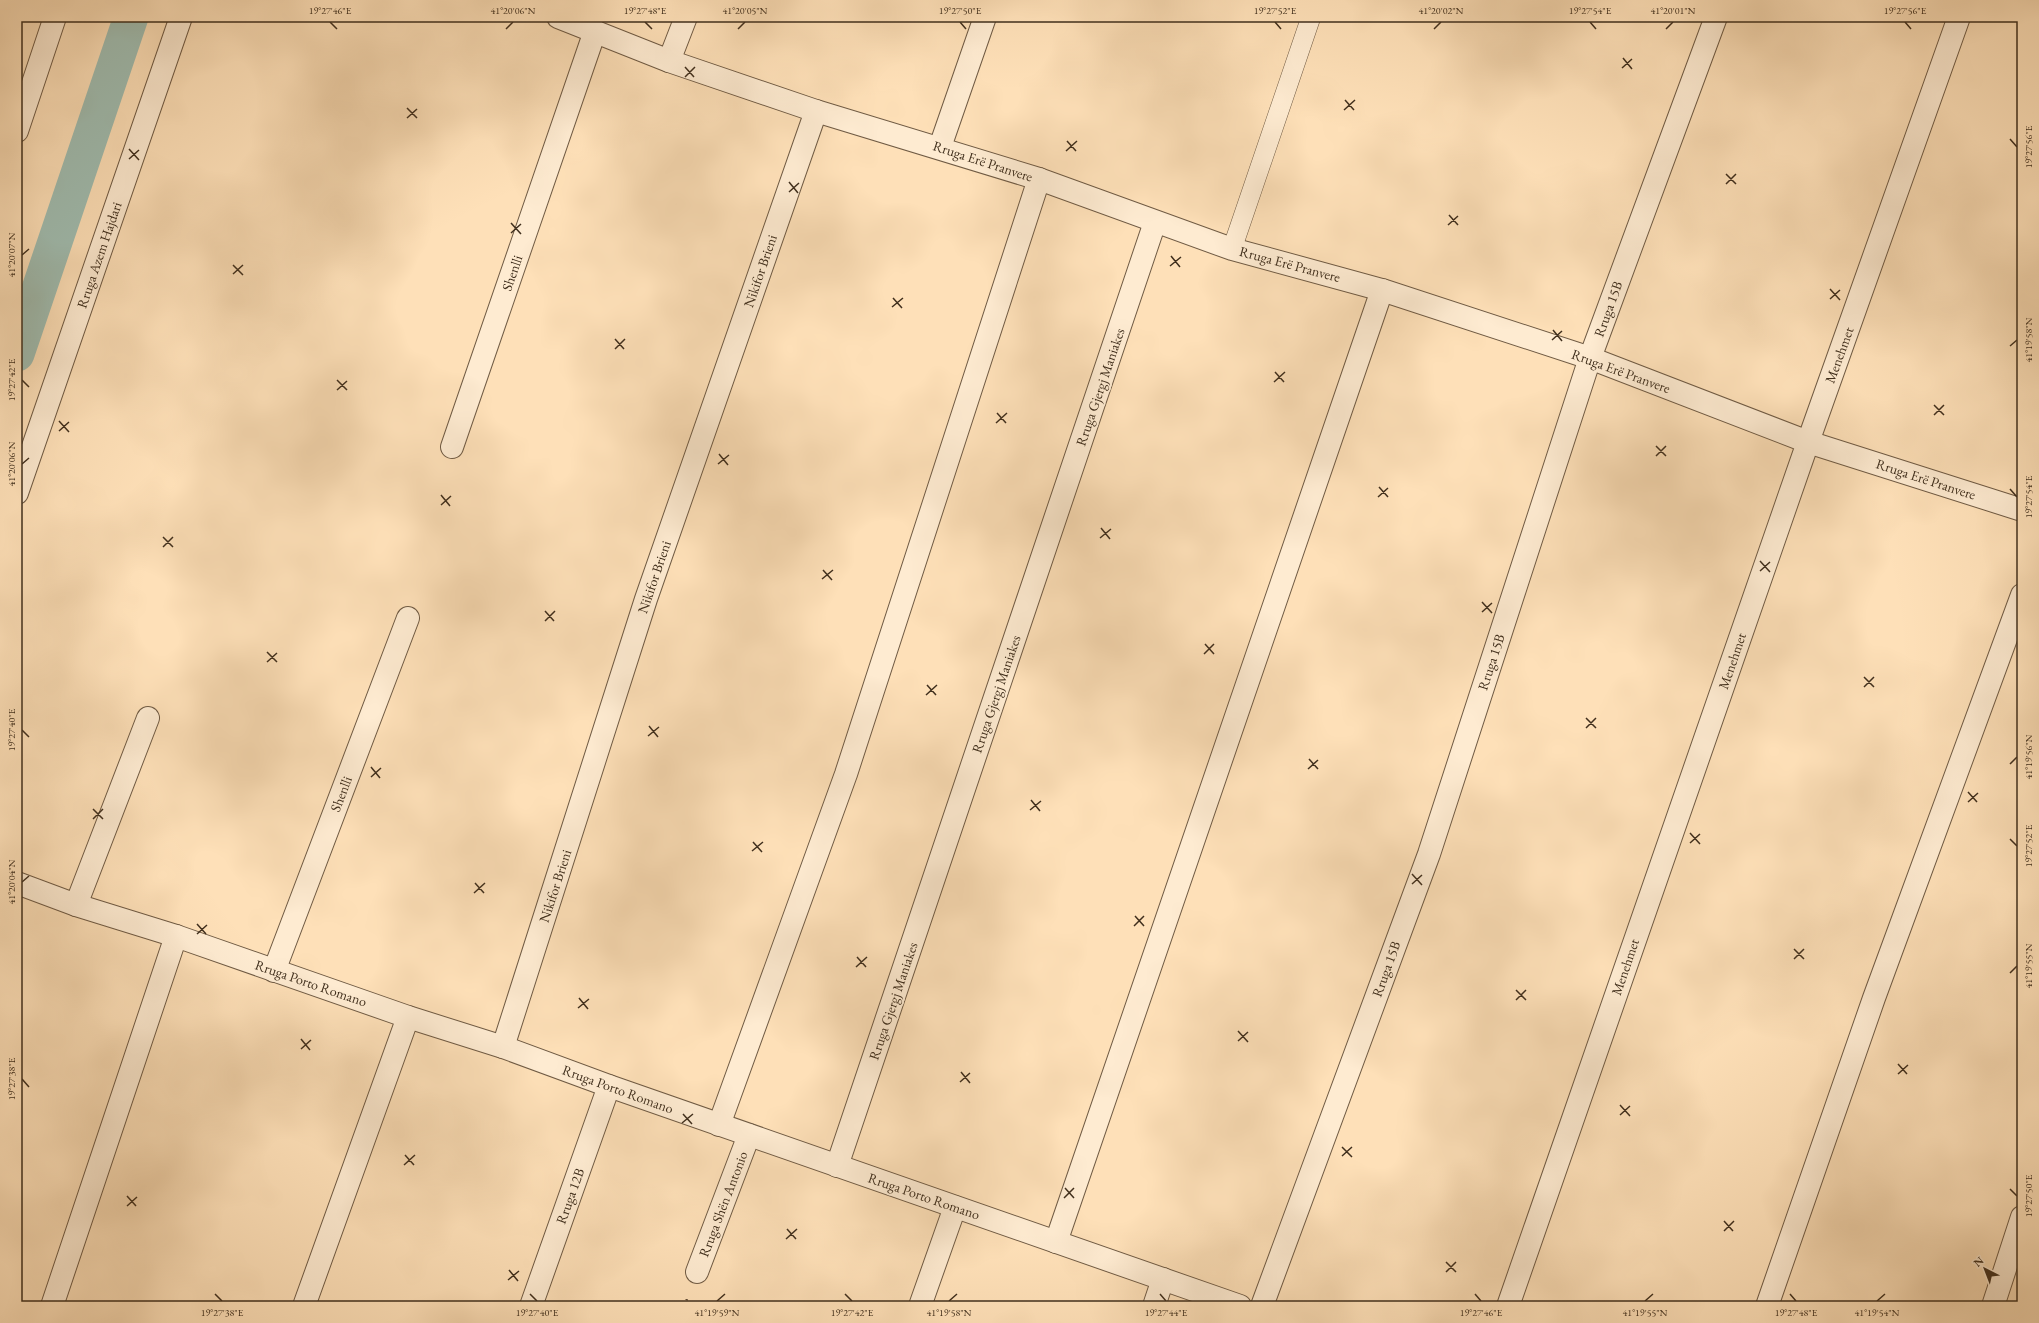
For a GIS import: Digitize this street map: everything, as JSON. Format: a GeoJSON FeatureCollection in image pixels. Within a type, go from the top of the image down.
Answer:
{"type":"FeatureCollection","features":[{"type":"Feature","properties":{"kind":"street"},"geometry":{"type":"LineString","coordinates":[[17,132],[55,17]]}},
{"type":"Feature","properties":{"kind":"street","name":"Rruga Azem Hajdari"},"geometry":{"type":"LineString","coordinates":[[17,494],[181,17]]}},
{"type":"Feature","properties":{"kind":"street","name":"Rruga Erë Pranvere"},"geometry":{"type":"LineString","coordinates":[[558,17],[669,61],[816,111],[940,147],[1232,248],[1382,290],[1590,358],[1808,442],[2022,510]]}},
{"type":"Feature","properties":{"kind":"street"},"geometry":{"type":"LineString","coordinates":[[669,61],[686,17]]}},
{"type":"Feature","properties":{"kind":"street"},"geometry":{"type":"LineString","coordinates":[[940,147],[985,17]]}},
{"type":"Feature","properties":{"kind":"street","name":"Rruga 15B"},"geometry":{"type":"LineString","coordinates":[[1262,1306],[1428,854],[1590,358],[1716,17]]}},
{"type":"Feature","properties":{"kind":"street","name":"Menehmet"},"geometry":{"type":"LineString","coordinates":[[1508,1306],[1808,442],[1959,17]]}},
{"type":"Feature","properties":{"kind":"street","name":"Shenlli"},"geometry":{"type":"LineString","coordinates":[[452,447],[595,31]]}},
{"type":"Feature","properties":{"kind":"street","name":"Nikifor Brieni"},"geometry":{"type":"LineString","coordinates":[[503,1047],[646,599],[816,111]]}},
{"type":"Feature","properties":{"kind":"street"},"geometry":{"type":"LineString","coordinates":[[719,1125],[846,774],[1039,180]]}},
{"type":"Feature","properties":{"kind":"street","name":"Rruga Gjergj Maniakes"},"geometry":{"type":"LineString","coordinates":[[837,1166],[1156,222]]}},
{"type":"Feature","properties":{"kind":"street"},"geometry":{"type":"LineString","coordinates":[[1056,1242],[1382,290]]}},
{"type":"Feature","properties":{"kind":"street"},"geometry":{"type":"LineString","coordinates":[[1766,1306],[1874,998],[2022,595]]}},
{"type":"Feature","properties":{"kind":"street","name":"Shenlli"},"geometry":{"type":"LineString","coordinates":[[274,971],[408,618]]}},
{"type":"Feature","properties":{"kind":"street"},"geometry":{"type":"LineString","coordinates":[[76,905],[148,718]]}},
{"type":"Feature","properties":{"kind":"street","name":"Rruga Porto Romano"},"geometry":{"type":"LineString","coordinates":[[17,883],[76,905],[176,936],[408,1017],[503,1047],[608,1086],[1240,1306]]}},
{"type":"Feature","properties":{"kind":"street"},"geometry":{"type":"LineString","coordinates":[[52,1306],[176,936]]}},
{"type":"Feature","properties":{"kind":"street"},"geometry":{"type":"LineString","coordinates":[[304,1306],[408,1017]]}},
{"type":"Feature","properties":{"kind":"street","name":"Rruga 12B"},"geometry":{"type":"LineString","coordinates":[[531,1306],[608,1086]]}},
{"type":"Feature","properties":{"kind":"street","name":"Rruga Shën Antonio"},"geometry":{"type":"LineString","coordinates":[[697,1272],[749,1135]]}},
{"type":"Feature","properties":{"kind":"street"},"geometry":{"type":"LineString","coordinates":[[920,1306],[955,1207]]}},
{"type":"Feature","properties":{"kind":"street"},"geometry":{"type":"LineString","coordinates":[[1993,1306],[2022,1217]]}},
{"type":"Feature","properties":{"kind":"street"},"geometry":{"type":"LineString","coordinates":[[1154,1306],[1163,1279]]}},
{"type":"Feature","properties":{"kind":"lane"},"geometry":{"type":"LineString","coordinates":[[1232,248],[1311,17]]}},
{"type":"Feature","properties":{"kind":"waterway"},"geometry":{"type":"LineString","coordinates":[[17,354],[131,17]]}}]}
